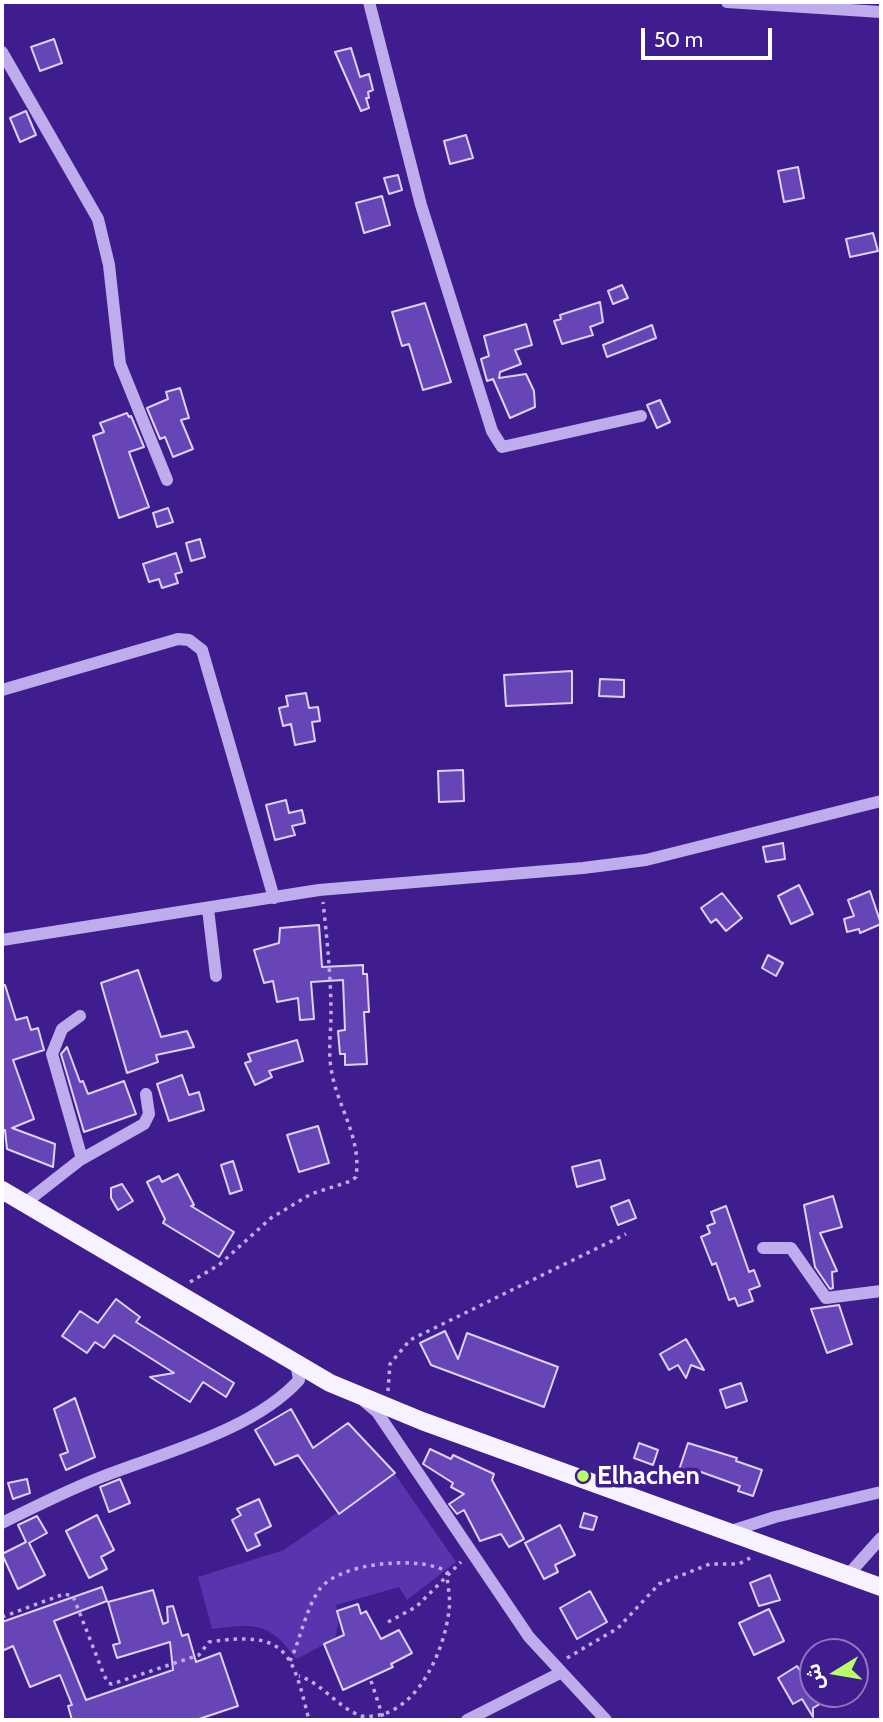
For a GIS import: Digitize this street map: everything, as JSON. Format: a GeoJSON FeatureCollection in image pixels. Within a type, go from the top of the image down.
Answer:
{"type":"FeatureCollection","features":[{"type":"Feature","properties":{"kind":"main road"},"geometry":{"type":"LineString","coordinates":[[2,1190],[174,1294],[357,1394],[881,1587]]}},
{"type":"Feature","properties":{"kind":"street"},"geometry":{"type":"LineString","coordinates":[[369,2],[421,205],[492,431],[502,447],[518,446],[641,416]]}},
{"type":"Feature","properties":{"kind":"street"},"geometry":{"type":"LineString","coordinates":[[727,2],[881,12]]}},
{"type":"Feature","properties":{"kind":"street"},"geometry":{"type":"LineString","coordinates":[[2,52],[98,219],[109,265],[120,364],[167,480]]}},
{"type":"Feature","properties":{"kind":"street"},"geometry":{"type":"LineString","coordinates":[[2,690],[178,639],[190,640],[202,650],[274,898]]}},
{"type":"Feature","properties":{"kind":"street"},"geometry":{"type":"LineString","coordinates":[[2,940],[319,890],[571,869],[646,860],[881,802]]}},
{"type":"Feature","properties":{"kind":"street"},"geometry":{"type":"LineString","coordinates":[[208,909],[216,976]]}},
{"type":"Feature","properties":{"kind":"street"},"geometry":{"type":"LineString","coordinates":[[80,1016],[62,1029],[52,1054],[82,1158]]}},
{"type":"Feature","properties":{"kind":"street"},"geometry":{"type":"LineString","coordinates":[[25,1203],[82,1158],[144,1124],[149,1114],[146,1094]]}},
{"type":"Feature","properties":{"kind":"street"},"geometry":{"type":"LineString","coordinates":[[764,1248],[791,1248],[826,1298],[881,1291]]}},
{"type":"Feature","properties":{"kind":"street"},"geometry":{"type":"LineString","coordinates":[[2,1522],[96,1479],[245,1420],[299,1380],[296,1363]]}},
{"type":"Feature","properties":{"kind":"street"},"geometry":{"type":"LineString","coordinates":[[357,1394],[377,1412],[528,1637],[606,1720]]}},
{"type":"Feature","properties":{"kind":"street"},"geometry":{"type":"LineString","coordinates":[[728,1532],[775,1517],[881,1492]]}},
{"type":"Feature","properties":{"kind":"street"},"geometry":{"type":"LineString","coordinates":[[847,1576],[881,1538]]}},
{"type":"Feature","properties":{"kind":"street"},"geometry":{"type":"LineString","coordinates":[[467,1720],[556,1669]]}},
{"type":"Feature","properties":{"kind":"path"},"geometry":{"type":"LineString","coordinates":[[174,1294],[219,1265],[271,1218],[311,1194],[356,1177],[356,1153],[349,1119],[334,1086],[331,1069],[327,947],[323,898],[319,890]]}},
{"type":"Feature","properties":{"kind":"path"},"geometry":{"type":"LineString","coordinates":[[387,1407],[390,1364],[410,1340],[626,1234]]}},
{"type":"Feature","properties":{"kind":"path"},"geometry":{"type":"LineString","coordinates":[[556,1669],[618,1628],[659,1584],[710,1564],[739,1564],[768,1546]]}},
{"type":"Feature","properties":{"kind":"path"},"geometry":{"type":"LineString","coordinates":[[388,1622],[415,1607],[447,1572],[471,1553]]}},
{"type":"Feature","properties":{"kind":"path"},"geometry":{"type":"LineString","coordinates":[[290,1661],[316,1595],[329,1580],[354,1571],[402,1562],[425,1563],[447,1572]]}},
{"type":"Feature","properties":{"kind":"path"},"geometry":{"type":"LineString","coordinates":[[299,1676],[310,1680],[334,1701],[370,1718],[383,1718],[410,1704],[426,1683],[449,1614],[447,1572]]}},
{"type":"Feature","properties":{"kind":"path"},"geometry":{"type":"LineString","coordinates":[[2,1617],[64,1594],[73,1597],[104,1675],[108,1683],[113,1684],[199,1655],[209,1642],[247,1637],[267,1641],[283,1651],[299,1676],[309,1720]]}},
{"type":"Feature","properties":{"kind":"path"},"geometry":{"type":"LineString","coordinates":[[371,1681],[383,1718]]}},
{"type":"Feature","properties":{"kind":"shaded area"},"geometry":{"type":"Polygon","coordinates":[[[394,1473],[456,1562],[407,1600],[399,1587],[336,1605],[339,1619],[335,1639],[296,1659],[269,1631],[250,1626],[212,1629],[198,1577],[284,1550],[394,1473]]]}},
{"type":"Feature","properties":{"kind":"building"},"geometry":{"type":"Polygon","coordinates":[[[54,39],[62,63],[40,71],[31,47],[54,39]]]}},
{"type":"Feature","properties":{"kind":"building"},"geometry":{"type":"Polygon","coordinates":[[[351,48],[360,77],[369,74],[373,90],[368,92],[369,98],[366,98],[369,108],[361,111],[335,52],[351,48]]]}},
{"type":"Feature","properties":{"kind":"building"},"geometry":{"type":"Polygon","coordinates":[[[26,111],[36,135],[20,142],[10,118],[26,111]]]}},
{"type":"Feature","properties":{"kind":"building"},"geometry":{"type":"Polygon","coordinates":[[[466,135],[473,158],[450,164],[444,141],[466,135]]]}},
{"type":"Feature","properties":{"kind":"building"},"geometry":{"type":"Polygon","coordinates":[[[798,167],[804,198],[784,202],[778,171],[798,167]]]}},
{"type":"Feature","properties":{"kind":"building"},"geometry":{"type":"Polygon","coordinates":[[[398,175],[402,190],[389,194],[384,178],[398,175]]]}},
{"type":"Feature","properties":{"kind":"building"},"geometry":{"type":"Polygon","coordinates":[[[382,196],[390,225],[364,233],[356,203],[382,196]]]}},
{"type":"Feature","properties":{"kind":"building"},"geometry":{"type":"Polygon","coordinates":[[[873,233],[878,251],[850,257],[846,239],[873,233]]]}},
{"type":"Feature","properties":{"kind":"building"},"geometry":{"type":"Polygon","coordinates":[[[622,285],[628,298],[613,304],[608,291],[622,285]]]}},
{"type":"Feature","properties":{"kind":"building"},"geometry":{"type":"Polygon","coordinates":[[[600,302],[603,322],[590,327],[593,335],[562,344],[554,321],[561,319],[560,315],[600,302]]]}},
{"type":"Feature","properties":{"kind":"building"},"geometry":{"type":"Polygon","coordinates":[[[425,303],[451,382],[423,390],[409,344],[402,346],[392,312],[425,303]]]}},
{"type":"Feature","properties":{"kind":"building"},"geometry":{"type":"Polygon","coordinates":[[[526,324],[532,345],[515,350],[521,364],[500,372],[499,378],[526,374],[534,391],[535,407],[510,418],[493,379],[487,381],[481,359],[489,356],[484,336],[526,324]]]}},
{"type":"Feature","properties":{"kind":"building"},"geometry":{"type":"Polygon","coordinates":[[[652,325],[656,338],[607,357],[603,345],[652,325]]]}},
{"type":"Feature","properties":{"kind":"building"},"geometry":{"type":"Polygon","coordinates":[[[180,388],[189,418],[181,420],[193,449],[173,457],[165,437],[160,439],[147,408],[168,399],[166,392],[180,388]]]}},
{"type":"Feature","properties":{"kind":"building"},"geometry":{"type":"Polygon","coordinates":[[[660,400],[670,422],[657,428],[647,405],[660,400]]]}},
{"type":"Feature","properties":{"kind":"building"},"geometry":{"type":"Polygon","coordinates":[[[127,413],[131,416],[144,447],[129,452],[149,507],[119,518],[93,436],[104,432],[100,423],[127,413]]]}},
{"type":"Feature","properties":{"kind":"building"},"geometry":{"type":"Polygon","coordinates":[[[168,508],[173,522],[157,527],[153,513],[168,508]]]}},
{"type":"Feature","properties":{"kind":"building"},"geometry":{"type":"Polygon","coordinates":[[[200,539],[205,557],[191,561],[186,543],[200,539]]]}},
{"type":"Feature","properties":{"kind":"building"},"geometry":{"type":"Polygon","coordinates":[[[176,553],[182,572],[175,574],[178,583],[162,588],[159,579],[149,582],[143,564],[176,553]]]}},
{"type":"Feature","properties":{"kind":"building"},"geometry":{"type":"Polygon","coordinates":[[[572,671],[572,703],[506,706],[504,675],[572,671]]]}},
{"type":"Feature","properties":{"kind":"building"},"geometry":{"type":"Polygon","coordinates":[[[600,679],[624,680],[624,697],[599,696],[600,679]]]}},
{"type":"Feature","properties":{"kind":"building"},"geometry":{"type":"Polygon","coordinates":[[[306,693],[309,708],[318,707],[320,721],[312,722],[315,741],[295,745],[291,724],[283,726],[279,708],[288,706],[286,696],[306,693]]]}},
{"type":"Feature","properties":{"kind":"building"},"geometry":{"type":"Polygon","coordinates":[[[463,770],[464,801],[439,802],[438,771],[463,770]]]}},
{"type":"Feature","properties":{"kind":"building"},"geometry":{"type":"Polygon","coordinates":[[[286,800],[289,813],[302,810],[305,823],[292,826],[295,835],[275,840],[266,805],[286,800]]]}},
{"type":"Feature","properties":{"kind":"building"},"geometry":{"type":"Polygon","coordinates":[[[783,843],[785,859],[766,862],[763,847],[783,843]]]}},
{"type":"Feature","properties":{"kind":"building"},"geometry":{"type":"Polygon","coordinates":[[[799,885],[813,914],[791,924],[778,896],[799,885]]]}},
{"type":"Feature","properties":{"kind":"building"},"geometry":{"type":"Polygon","coordinates":[[[870,891],[881,924],[860,933],[859,929],[847,932],[844,919],[854,916],[848,900],[870,891]]]}},
{"type":"Feature","properties":{"kind":"building"},"geometry":{"type":"Polygon","coordinates":[[[722,893],[742,918],[726,931],[716,919],[711,923],[701,908],[722,893]]]}},
{"type":"Feature","properties":{"kind":"building"},"geometry":{"type":"Polygon","coordinates":[[[319,925],[322,967],[363,965],[363,974],[367,974],[369,1012],[364,1012],[367,1064],[345,1065],[345,1054],[340,1054],[338,1031],[345,1030],[343,980],[311,982],[314,1019],[300,1020],[298,998],[277,1002],[273,981],[264,983],[254,950],[279,943],[280,928],[319,925]]]}},
{"type":"Feature","properties":{"kind":"building"},"geometry":{"type":"Polygon","coordinates":[[[768,955],[783,963],[776,976],[762,968],[768,955]]]}},
{"type":"Feature","properties":{"kind":"building"},"geometry":{"type":"Polygon","coordinates":[[[138,970],[161,1037],[187,1031],[194,1047],[156,1055],[158,1062],[127,1073],[101,983],[138,970]]]}},
{"type":"Feature","properties":{"kind":"building"},"geometry":{"type":"Polygon","coordinates":[[[2,985],[5,985],[16,1020],[27,1017],[31,1030],[38,1028],[44,1050],[13,1060],[34,1119],[12,1128],[55,1144],[53,1167],[7,1149],[5,1130],[2,1131],[2,985]]]}},
{"type":"Feature","properties":{"kind":"building"},"geometry":{"type":"Polygon","coordinates":[[[297,1040],[303,1061],[269,1071],[272,1077],[255,1085],[245,1063],[251,1061],[248,1054],[297,1040]]]}},
{"type":"Feature","properties":{"kind":"building"},"geometry":{"type":"Polygon","coordinates":[[[67,1047],[80,1082],[83,1081],[88,1094],[124,1081],[136,1114],[84,1132],[61,1054],[67,1047]]]}},
{"type":"Feature","properties":{"kind":"building"},"geometry":{"type":"Polygon","coordinates":[[[182,1075],[189,1095],[199,1092],[204,1110],[169,1121],[157,1084],[182,1075]]]}},
{"type":"Feature","properties":{"kind":"building"},"geometry":{"type":"Polygon","coordinates":[[[318,1126],[329,1163],[299,1172],[287,1135],[318,1126]]]}},
{"type":"Feature","properties":{"kind":"building"},"geometry":{"type":"Polygon","coordinates":[[[600,1160],[605,1179],[577,1187],[572,1167],[600,1160]]]}},
{"type":"Feature","properties":{"kind":"building"},"geometry":{"type":"Polygon","coordinates":[[[233,1161],[242,1190],[230,1194],[221,1165],[233,1161]]]}},
{"type":"Feature","properties":{"kind":"building"},"geometry":{"type":"Polygon","coordinates":[[[178,1174],[194,1205],[191,1206],[234,1232],[219,1257],[163,1223],[165,1219],[147,1182],[159,1176],[162,1182],[178,1174]]]}},
{"type":"Feature","properties":{"kind":"building"},"geometry":{"type":"Polygon","coordinates":[[[122,1184],[133,1201],[118,1210],[111,1198],[111,1188],[122,1184]]]}},
{"type":"Feature","properties":{"kind":"building"},"geometry":{"type":"Polygon","coordinates":[[[833,1196],[842,1227],[820,1233],[837,1271],[832,1272],[833,1288],[830,1289],[815,1267],[804,1205],[833,1196]]]}},
{"type":"Feature","properties":{"kind":"building"},"geometry":{"type":"Polygon","coordinates":[[[629,1200],[636,1218],[618,1225],[611,1207],[629,1200]]]}},
{"type":"Feature","properties":{"kind":"building"},"geometry":{"type":"Polygon","coordinates":[[[726,1206],[749,1272],[754,1270],[760,1286],[749,1290],[753,1301],[738,1306],[735,1298],[729,1300],[716,1263],[712,1265],[701,1237],[710,1233],[707,1226],[715,1223],[711,1212],[726,1206]]]}},
{"type":"Feature","properties":{"kind":"building"},"geometry":{"type":"Polygon","coordinates":[[[116,1299],[140,1317],[136,1322],[234,1383],[226,1397],[203,1382],[190,1402],[150,1377],[174,1373],[114,1335],[104,1348],[95,1342],[87,1353],[62,1336],[80,1311],[98,1323],[116,1299]]]}},
{"type":"Feature","properties":{"kind":"building"},"geometry":{"type":"Polygon","coordinates":[[[839,1305],[852,1344],[827,1353],[811,1309],[839,1305]]]}},
{"type":"Feature","properties":{"kind":"building"},"geometry":{"type":"Polygon","coordinates":[[[445,1331],[458,1359],[467,1333],[558,1367],[544,1407],[431,1365],[420,1343],[445,1331]]]}},
{"type":"Feature","properties":{"kind":"building"},"geometry":{"type":"Polygon","coordinates":[[[686,1339],[704,1370],[691,1365],[686,1378],[678,1365],[669,1370],[660,1354],[686,1339]]]}},
{"type":"Feature","properties":{"kind":"building"},"geometry":{"type":"Polygon","coordinates":[[[741,1383],[747,1401],[726,1408],[720,1390],[741,1383]]]}},
{"type":"Feature","properties":{"kind":"building"},"geometry":{"type":"Polygon","coordinates":[[[75,1398],[95,1457],[66,1470],[60,1455],[68,1452],[54,1409],[75,1398]]]}},
{"type":"Feature","properties":{"kind":"building"},"geometry":{"type":"Polygon","coordinates":[[[291,1409],[313,1448],[348,1423],[395,1473],[339,1514],[298,1455],[275,1465],[255,1430],[291,1409]]]}},
{"type":"Feature","properties":{"kind":"building"},"geometry":{"type":"Polygon","coordinates":[[[639,1443],[658,1450],[653,1465],[634,1458],[639,1443]]]}},
{"type":"Feature","properties":{"kind":"building"},"geometry":{"type":"Polygon","coordinates":[[[688,1443],[737,1458],[736,1461],[762,1470],[753,1496],[738,1491],[740,1486],[701,1472],[699,1476],[679,1470],[688,1443]]]}},
{"type":"Feature","properties":{"kind":"building"},"geometry":{"type":"Polygon","coordinates":[[[430,1449],[451,1459],[453,1455],[494,1474],[492,1480],[524,1539],[509,1547],[501,1534],[480,1541],[464,1510],[457,1514],[449,1504],[464,1494],[451,1487],[453,1483],[423,1464],[430,1449]]]}},
{"type":"Feature","properties":{"kind":"building"},"geometry":{"type":"Polygon","coordinates":[[[27,1479],[30,1493],[13,1499],[8,1483],[27,1479]]]}},
{"type":"Feature","properties":{"kind":"building"},"geometry":{"type":"Polygon","coordinates":[[[120,1479],[130,1503],[109,1512],[100,1487],[120,1479]]]}},
{"type":"Feature","properties":{"kind":"building"},"geometry":{"type":"Polygon","coordinates":[[[259,1499],[271,1526],[255,1534],[260,1545],[247,1551],[232,1520],[241,1515],[237,1509],[259,1499]]]}},
{"type":"Feature","properties":{"kind":"building"},"geometry":{"type":"Polygon","coordinates":[[[584,1513],[597,1517],[593,1530],[580,1527],[584,1513]]]}},
{"type":"Feature","properties":{"kind":"building"},"geometry":{"type":"Polygon","coordinates":[[[97,1515],[114,1550],[101,1557],[107,1569],[89,1578],[66,1531],[97,1515]]]}},
{"type":"Feature","properties":{"kind":"building"},"geometry":{"type":"Polygon","coordinates":[[[37,1516],[47,1533],[29,1543],[45,1575],[18,1589],[2,1554],[26,1542],[18,1525],[37,1516]]]}},
{"type":"Feature","properties":{"kind":"building"},"geometry":{"type":"Polygon","coordinates":[[[560,1525],[575,1555],[555,1565],[558,1572],[544,1579],[525,1543],[560,1525]]]}},
{"type":"Feature","properties":{"kind":"building"},"geometry":{"type":"Polygon","coordinates":[[[770,1575],[780,1600],[759,1606],[750,1583],[770,1575]]]}},
{"type":"Feature","properties":{"kind":"building"},"geometry":{"type":"Polygon","coordinates":[[[102,1587],[107,1601],[54,1621],[86,1700],[173,1670],[170,1642],[117,1658],[113,1645],[120,1643],[108,1602],[153,1590],[163,1624],[168,1622],[167,1607],[173,1606],[182,1636],[188,1634],[196,1662],[220,1653],[238,1706],[196,1720],[72,1720],[68,1706],[72,1705],[60,1675],[30,1687],[13,1646],[2,1651],[2,1622],[102,1587]]]}},
{"type":"Feature","properties":{"kind":"building"},"geometry":{"type":"Polygon","coordinates":[[[590,1591],[607,1622],[577,1639],[560,1608],[590,1591]]]}},
{"type":"Feature","properties":{"kind":"building"},"geometry":{"type":"Polygon","coordinates":[[[358,1604],[361,1614],[366,1611],[381,1639],[399,1630],[412,1653],[391,1664],[393,1667],[343,1690],[324,1644],[344,1635],[337,1611],[358,1604]]]}},
{"type":"Feature","properties":{"kind":"building"},"geometry":{"type":"Polygon","coordinates":[[[769,1609],[784,1641],[754,1655],[739,1623],[769,1609]]]}},
{"type":"Feature","properties":{"kind":"building"},"geometry":{"type":"Polygon","coordinates":[[[797,1666],[799,1701],[793,1704],[778,1678],[797,1666]]]}},
{"type":"Feature","properties":{"kind":"place","name":"Elhachen"},"geometry":{"type":"Point","coordinates":[583,1476]}}]}
